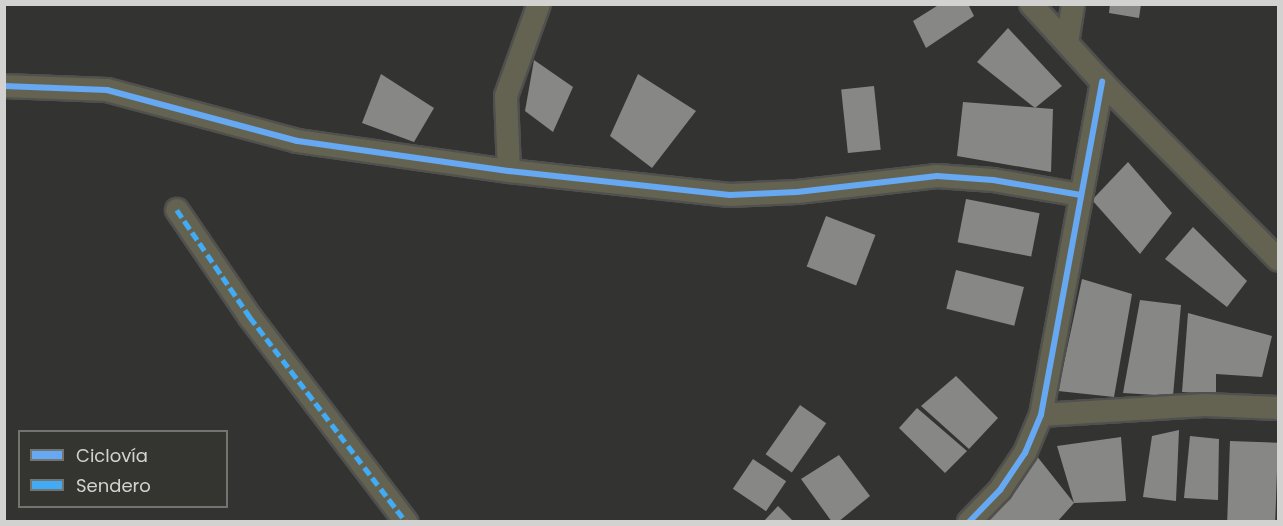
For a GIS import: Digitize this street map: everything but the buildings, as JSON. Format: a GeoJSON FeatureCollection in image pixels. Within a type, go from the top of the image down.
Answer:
{"type":"FeatureCollection","features":[{"type":"Feature","properties":{"kind":"street"},"geometry":{"type":"LineString","coordinates":[[509,171],[506,96],[539,4]]}},
{"type":"Feature","properties":{"kind":"street"},"geometry":{"type":"LineString","coordinates":[[1031,4],[1102,82],[1278,259]]}},
{"type":"Feature","properties":{"kind":"street"},"geometry":{"type":"LineString","coordinates":[[1067,44],[1074,4]]}},
{"type":"Feature","properties":{"kind":"street"},"geometry":{"type":"LineString","coordinates":[[969,522],[1000,490],[1019,462],[1041,416],[1102,82]]}},
{"type":"Feature","properties":{"kind":"street"},"geometry":{"type":"LineString","coordinates":[[4,86],[107,90],[297,141],[509,171],[730,195],[797,192],[937,176],[993,180],[1082,195]]}},
{"type":"Feature","properties":{"kind":"street"},"geometry":{"type":"LineString","coordinates":[[177,210],[250,317],[406,522]]}},
{"type":"Feature","properties":{"kind":"street"},"geometry":{"type":"LineString","coordinates":[[1041,416],[1205,405],[1278,408]]}},
{"type":"Feature","properties":{"kind":"marked path"},"geometry":{"type":"LineString","coordinates":[[177,210],[250,317],[406,522]]}},
{"type":"Feature","properties":{"kind":"cycle path"},"geometry":{"type":"LineString","coordinates":[[969,522],[1000,490],[1025,453],[1041,415],[1102,82]]}},
{"type":"Feature","properties":{"kind":"cycle path"},"geometry":{"type":"LineString","coordinates":[[4,86],[107,90],[297,141],[509,171],[730,195],[797,192],[937,176],[993,180],[1081,195]]}}]}
